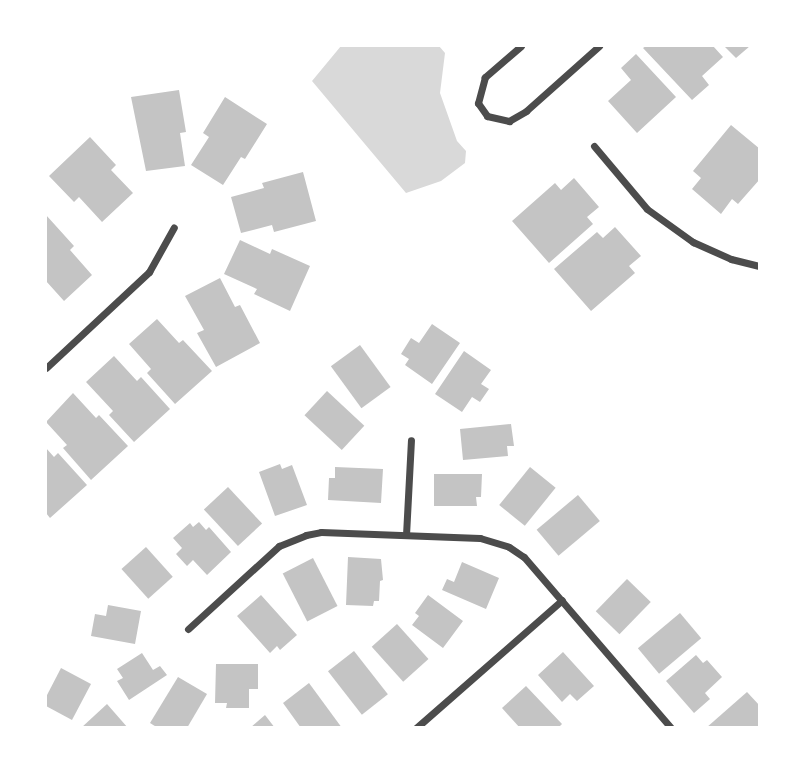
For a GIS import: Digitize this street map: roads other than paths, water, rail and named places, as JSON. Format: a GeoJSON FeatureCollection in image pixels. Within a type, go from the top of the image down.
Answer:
{"type":"FeatureCollection","features":[{"type":"Feature","properties":{"kind":"street"},"geometry":{"type":"LineString","coordinates":[[521,46],[485,77],[478,103],[488,116],[509,121],[526,111],[599,46]]}},
{"type":"Feature","properties":{"kind":"street"},"geometry":{"type":"LineString","coordinates":[[594,146],[648,209],[693,242],[731,259],[760,266]]}},
{"type":"Feature","properties":{"kind":"street"},"geometry":{"type":"LineString","coordinates":[[46,368],[149,272],[174,227]]}},
{"type":"Feature","properties":{"kind":"street"},"geometry":{"type":"LineString","coordinates":[[406,535],[411,440]]}},
{"type":"Feature","properties":{"kind":"street"},"geometry":{"type":"LineString","coordinates":[[188,629],[266,557],[292,540],[321,532],[480,538],[509,547],[524,557],[671,727]]}},
{"type":"Feature","properties":{"kind":"street"},"geometry":{"type":"LineString","coordinates":[[416,727],[562,600]]}}]}
